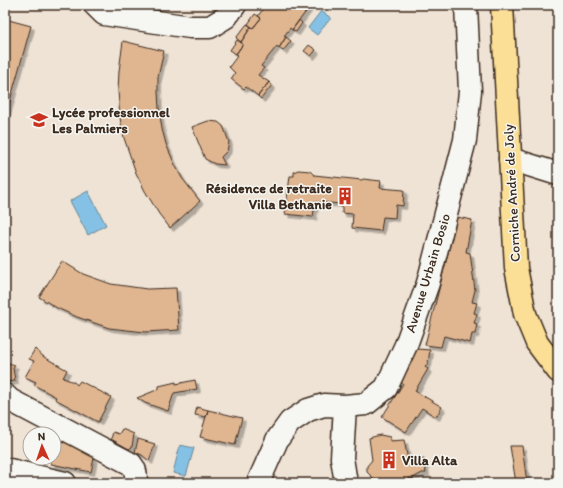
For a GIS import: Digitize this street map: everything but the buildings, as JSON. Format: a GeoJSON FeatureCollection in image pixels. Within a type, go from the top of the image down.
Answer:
{"type":"FeatureCollection","features":[{"type":"Feature","properties":{"kind":"main road","name":"Corniche André de Joly"},"geometry":{"type":"LineString","coordinates":[[502,5],[516,268],[525,314],[537,343],[558,370]]}},
{"type":"Feature","properties":{"kind":"street"},"geometry":{"type":"LineString","coordinates":[[95,5],[104,14],[190,27],[210,27],[226,17],[235,5]]}},
{"type":"Feature","properties":{"kind":"street","name":"Avenue Urbain Bosio"},"geometry":{"type":"LineString","coordinates":[[258,483],[277,440],[290,422],[308,410],[324,405],[344,406],[366,404],[386,388],[406,345],[428,283],[465,140],[470,91],[466,5]]}},
{"type":"Feature","properties":{"kind":"street"},"geometry":{"type":"LineString","coordinates":[[510,159],[558,174]]}},
{"type":"Feature","properties":{"kind":"street"},"geometry":{"type":"LineString","coordinates":[[5,395],[10,400],[131,464],[135,469],[137,476],[135,483]]}},
{"type":"Feature","properties":{"kind":"street"},"geometry":{"type":"LineString","coordinates":[[344,406],[342,458],[346,483]]}},
{"type":"Feature","properties":{"kind":"street"},"geometry":{"type":"LineString","coordinates":[[5,469],[65,483]]}},
{"type":"Feature","properties":{"kind":"water"},"geometry":{"type":"Polygon","coordinates":[[[321,11],[331,18],[317,35],[308,28],[321,11]]]}},
{"type":"Feature","properties":{"kind":"water"},"geometry":{"type":"Polygon","coordinates":[[[88,191],[106,225],[88,235],[70,201],[88,191]]]}},
{"type":"Feature","properties":{"kind":"water"},"geometry":{"type":"Polygon","coordinates":[[[180,445],[194,448],[186,476],[173,473],[180,445]]]}},
{"type":"Feature","properties":{"kind":"place","name":"Lycée professionnel Les Palmiers"},"geometry":{"type":"Point","coordinates":[39,120]}},
{"type":"Feature","properties":{"kind":"place","name":"Résidence de retraite Villa Bethanie"},"geometry":{"type":"Point","coordinates":[345,196]}},
{"type":"Feature","properties":{"kind":"place","name":"Villa Alta"},"geometry":{"type":"Point","coordinates":[389,460]}}]}
